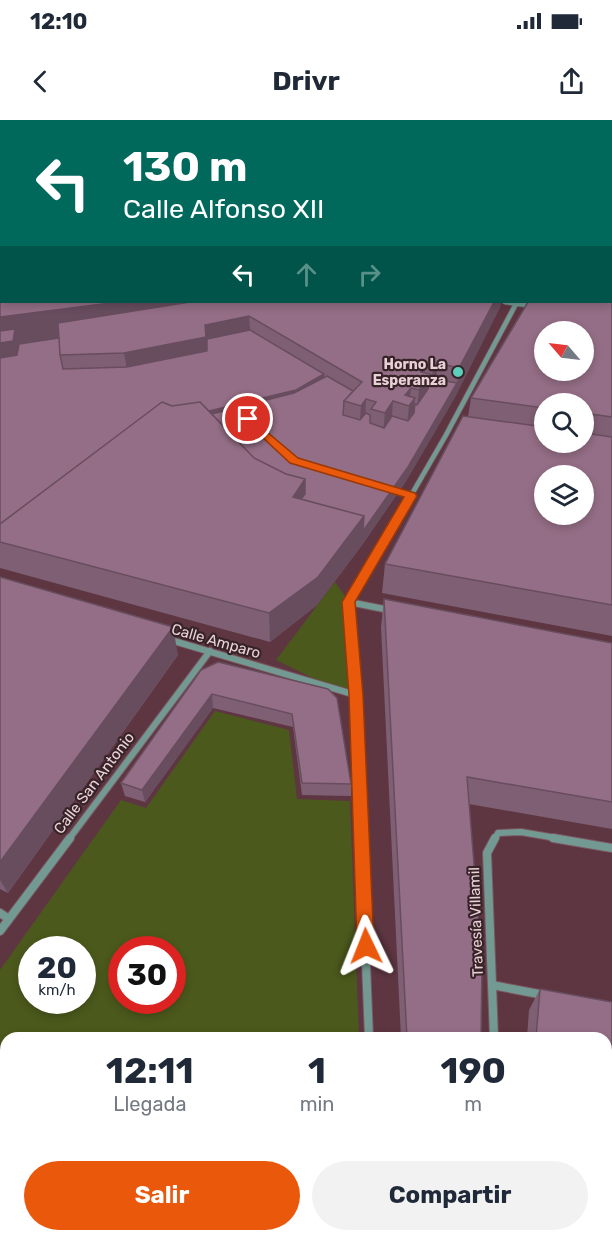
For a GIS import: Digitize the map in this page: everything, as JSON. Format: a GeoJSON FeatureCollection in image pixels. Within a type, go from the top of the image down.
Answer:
{"type":"FeatureCollection","features":[{"type":"Feature","properties":{"kind":"street"},"geometry":{"type":"LineString","coordinates":[[369,1032],[356,695],[349,602],[446,435],[516,303]]}},
{"type":"Feature","properties":{"kind":"street"},"geometry":{"type":"LineString","coordinates":[[521,303],[543,308]]}},
{"type":"Feature","properties":{"kind":"street"},"geometry":{"type":"LineString","coordinates":[[446,435],[458,436]]}},
{"type":"Feature","properties":{"kind":"street"},"geometry":{"type":"LineString","coordinates":[[379,486],[411,496]]}},
{"type":"Feature","properties":{"kind":"street"},"geometry":{"type":"LineString","coordinates":[[349,602],[394,611]]}},
{"type":"Feature","properties":{"kind":"street","name":"Calle Amparo"},"geometry":{"type":"LineString","coordinates":[[154,635],[356,695]]}},
{"type":"Feature","properties":{"kind":"street","name":"Calle San Antonio"},"geometry":{"type":"LineString","coordinates":[[0,931],[210,651]]}},
{"type":"Feature","properties":{"kind":"street","name":"Travesía Villamil"},"geometry":{"type":"LineString","coordinates":[[494,1032],[487,853],[498,833],[521,832],[612,848]]}},
{"type":"Feature","properties":{"kind":"street"},"geometry":{"type":"LineString","coordinates":[[0,913],[9,919]]}},
{"type":"Feature","properties":{"kind":"street","name":"Travesía Villamil"},"geometry":{"type":"LineString","coordinates":[[492,985],[558,998]]}},
{"type":"Feature","properties":{"kind":"green space"},"geometry":{"type":"Polygon","coordinates":[[[335,582],[349,602],[356,695],[329,686],[276,660],[335,582]]]}},
{"type":"Feature","properties":{"kind":"green space"},"geometry":{"type":"Polygon","coordinates":[[[215,711],[289,730],[297,799],[350,801],[359,1032],[0,1032],[0,970],[18,945],[18,1014],[96,1014],[96,936],[24,936],[121,800],[146,808],[215,711]]]}},
{"type":"Feature","properties":{"kind":"building"},"geometry":{"type":"Polygon","coordinates":[[[0,303],[110,303],[0,317],[0,303]]]}},
{"type":"Feature","properties":{"kind":"building"},"geometry":{"type":"Polygon","coordinates":[[[184,303],[493,303],[459,368],[438,363],[433,369],[425,367],[421,372],[430,374],[419,390],[411,388],[405,395],[415,398],[409,406],[393,401],[385,413],[371,409],[376,402],[366,399],[361,406],[344,401],[362,382],[249,316],[205,325],[206,337],[124,353],[60,355],[58,323],[184,303]]]}},
{"type":"Feature","properties":{"kind":"building"},"geometry":{"type":"Polygon","coordinates":[[[527,303],[612,303],[612,417],[594,414],[594,393],[534,393],[534,407],[471,398],[527,303]]]}},
{"type":"Feature","properties":{"kind":"building"},"geometry":{"type":"Polygon","coordinates":[[[15,329],[13,341],[0,343],[0,331],[15,329]]]}},
{"type":"Feature","properties":{"kind":"building"},"geometry":{"type":"Polygon","coordinates":[[[250,330],[324,374],[296,390],[209,411],[200,402],[172,406],[162,402],[0,524],[0,358],[17,355],[19,344],[59,338],[63,369],[127,367],[207,351],[207,339],[250,330]]]}},
{"type":"Feature","properties":{"kind":"building"},"geometry":{"type":"Polygon","coordinates":[[[327,376],[353,391],[344,401],[343,415],[360,420],[366,413],[370,415],[370,423],[384,428],[392,416],[408,421],[414,413],[415,404],[417,405],[428,389],[429,383],[431,384],[435,379],[457,383],[408,467],[363,531],[364,516],[301,499],[305,494],[305,479],[286,474],[254,458],[212,414],[294,393],[327,376]]]}},
{"type":"Feature","properties":{"kind":"building"},"geometry":{"type":"Polygon","coordinates":[[[162,402],[172,406],[200,402],[254,458],[286,474],[305,479],[293,497],[364,516],[318,577],[269,613],[0,542],[0,524],[162,402]]]}},
{"type":"Feature","properties":{"kind":"building"},"geometry":{"type":"Polygon","coordinates":[[[463,416],[534,426],[534,453],[594,453],[594,434],[612,437],[612,605],[385,564],[463,416]]]}},
{"type":"Feature","properties":{"kind":"building"},"geometry":{"type":"Polygon","coordinates":[[[0,577],[173,627],[0,862],[0,577]]]}},
{"type":"Feature","properties":{"kind":"building"},"geometry":{"type":"Polygon","coordinates":[[[384,599],[612,643],[612,802],[467,777],[482,964],[481,1032],[407,1032],[384,599]]]}},
{"type":"Feature","properties":{"kind":"building"},"geometry":{"type":"Polygon","coordinates":[[[218,662],[328,689],[337,698],[351,784],[302,783],[292,714],[212,694],[142,790],[121,783],[201,670],[218,662]]]}},
{"type":"Feature","properties":{"kind":"building"},"geometry":{"type":"Polygon","coordinates":[[[540,989],[612,1002],[612,1032],[536,1032],[540,989]]]}},
{"type":"Feature","properties":{"kind":"place","name":"Horno La Esperanza"},"geometry":{"type":"Point","coordinates":[458,372]}},
{"type":"Feature","properties":{"kind":"route"},"geometry":{"type":"LineString","coordinates":[[248,419],[294,460],[411,496],[349,602],[356,695],[366,946]]}}]}
